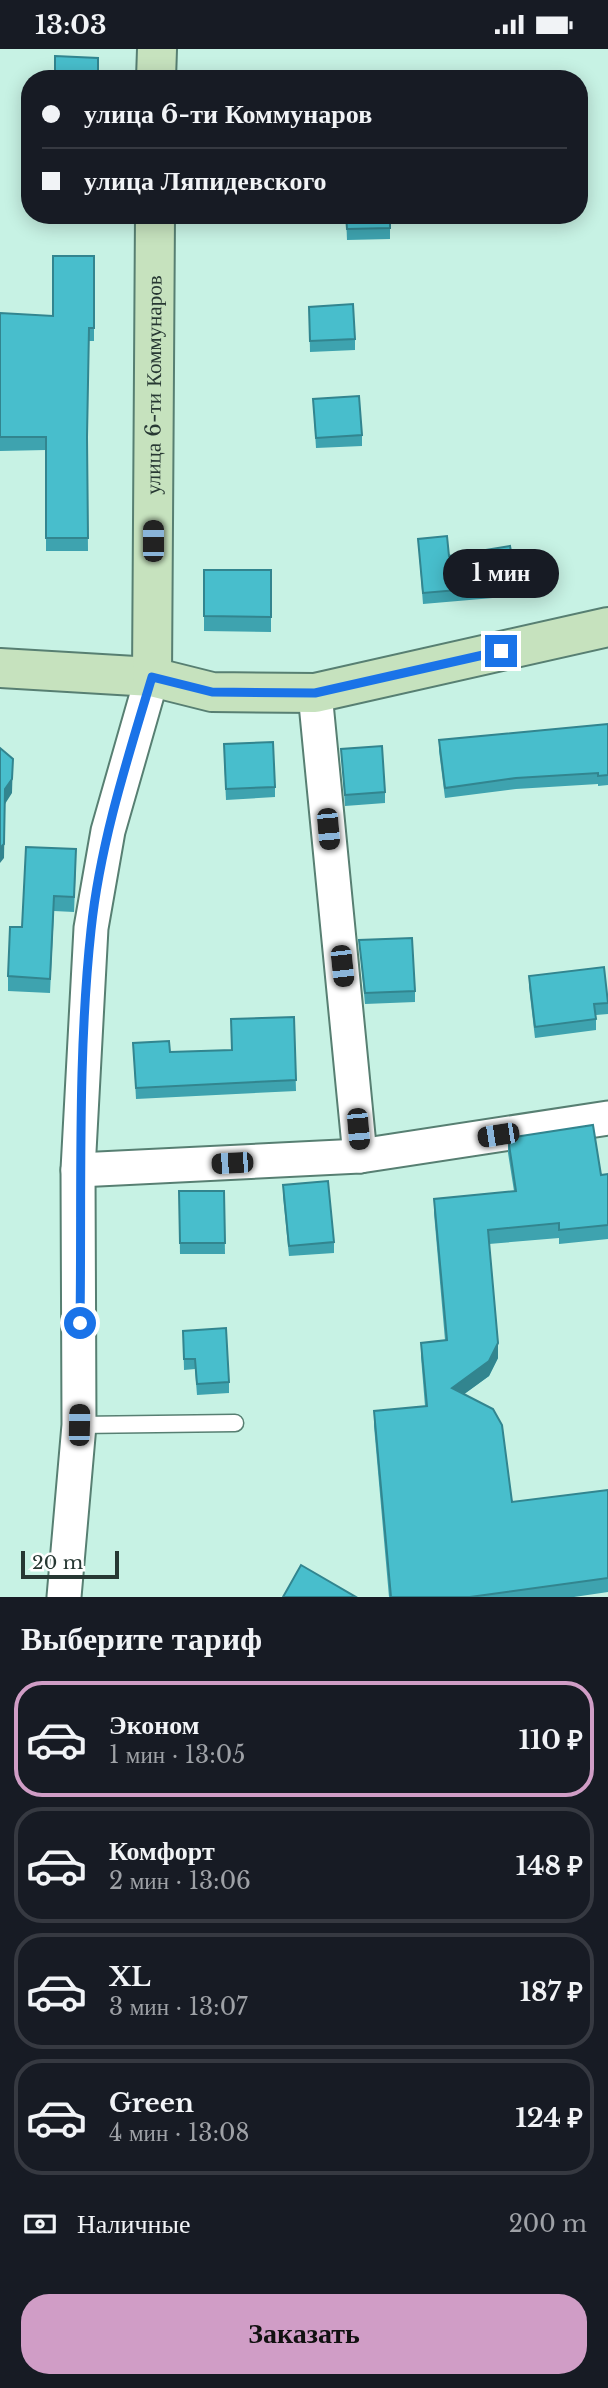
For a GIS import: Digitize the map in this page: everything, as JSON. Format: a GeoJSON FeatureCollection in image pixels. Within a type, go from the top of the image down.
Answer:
{"type":"FeatureCollection","features":[{"type":"Feature","properties":{"kind":"main road"},"geometry":{"type":"LineString","coordinates":[[156,70],[157,49]]}},
{"type":"Feature","properties":{"kind":"main road","name":"улица 6-ти Коммунаров"},"geometry":{"type":"LineString","coordinates":[[152,677],[155,224]]}},
{"type":"Feature","properties":{"kind":"main road"},"geometry":{"type":"LineString","coordinates":[[0,669],[152,677],[212,692],[315,693],[608,627]]}},
{"type":"Feature","properties":{"kind":"street","name":"улица 6-ти Коммунаров"},"geometry":{"type":"LineString","coordinates":[[64,1597],[79,1425],[78,1170],[91,928],[108,831],[152,677]]}},
{"type":"Feature","properties":{"kind":"street"},"geometry":{"type":"LineString","coordinates":[[315,693],[360,1156]]}},
{"type":"Feature","properties":{"kind":"street"},"geometry":{"type":"LineString","coordinates":[[78,1170],[360,1156],[608,1118]]}},
{"type":"Feature","properties":{"kind":"lane"},"geometry":{"type":"LineString","coordinates":[[79,1425],[235,1423]]}},
{"type":"Feature","properties":{"kind":"building"},"geometry":{"type":"Polygon","coordinates":[[[55,56],[98,58],[98,70],[55,70],[55,56]]]}},
{"type":"Feature","properties":{"kind":"building"},"geometry":{"type":"Polygon","coordinates":[[[347,224],[390,224],[390,228],[347,229],[347,224]]]}},
{"type":"Feature","properties":{"kind":"building"},"geometry":{"type":"Polygon","coordinates":[[[53,256],[94,256],[94,328],[89,328],[88,538],[46,538],[46,437],[0,437],[0,313],[53,316],[53,256]]]}},
{"type":"Feature","properties":{"kind":"building"},"geometry":{"type":"Polygon","coordinates":[[[353,304],[355,339],[310,341],[309,307],[353,304]]]}},
{"type":"Feature","properties":{"kind":"building"},"geometry":{"type":"Polygon","coordinates":[[[359,396],[362,435],[316,438],[313,399],[359,396]]]}},
{"type":"Feature","properties":{"kind":"building"},"geometry":{"type":"Polygon","coordinates":[[[447,536],[449,556],[510,546],[517,585],[423,593],[418,539],[447,536]]]}},
{"type":"Feature","properties":{"kind":"building"},"geometry":{"type":"Polygon","coordinates":[[[204,570],[271,570],[271,617],[204,616],[204,570]]]}},
{"type":"Feature","properties":{"kind":"building"},"geometry":{"type":"Polygon","coordinates":[[[608,724],[608,775],[598,776],[598,773],[516,778],[445,788],[439,740],[608,724]]]}},
{"type":"Feature","properties":{"kind":"building"},"geometry":{"type":"Polygon","coordinates":[[[273,742],[275,787],[226,789],[224,744],[273,742]]]}},
{"type":"Feature","properties":{"kind":"building"},"geometry":{"type":"Polygon","coordinates":[[[382,746],[385,792],[345,795],[341,749],[382,746]]]}},
{"type":"Feature","properties":{"kind":"building"},"geometry":{"type":"Polygon","coordinates":[[[0,748],[13,759],[12,779],[5,789],[4,844],[0,848],[0,748]]]}},
{"type":"Feature","properties":{"kind":"building"},"geometry":{"type":"Polygon","coordinates":[[[26,847],[76,849],[74,897],[54,896],[50,979],[8,976],[10,927],[22,927],[26,847]]]}},
{"type":"Feature","properties":{"kind":"building"},"geometry":{"type":"Polygon","coordinates":[[[412,938],[415,991],[365,993],[359,940],[412,938]]]}},
{"type":"Feature","properties":{"kind":"building"},"geometry":{"type":"Polygon","coordinates":[[[604,967],[608,1003],[594,1004],[596,1019],[535,1027],[529,976],[604,967]]]}},
{"type":"Feature","properties":{"kind":"building"},"geometry":{"type":"Polygon","coordinates":[[[294,1017],[296,1080],[136,1088],[133,1043],[169,1041],[170,1052],[232,1050],[231,1019],[294,1017]]]}},
{"type":"Feature","properties":{"kind":"building"},"geometry":{"type":"Polygon","coordinates":[[[593,1125],[601,1175],[608,1174],[608,1225],[559,1230],[559,1223],[488,1230],[498,1343],[489,1361],[452,1388],[493,1409],[502,1425],[512,1502],[608,1490],[608,1578],[470,1597],[391,1597],[374,1411],[427,1406],[421,1343],[447,1340],[434,1199],[516,1191],[508,1138],[593,1125]]]}},
{"type":"Feature","properties":{"kind":"building"},"geometry":{"type":"Polygon","coordinates":[[[328,1181],[334,1242],[289,1246],[283,1185],[328,1181]]]}},
{"type":"Feature","properties":{"kind":"building"},"geometry":{"type":"Polygon","coordinates":[[[179,1191],[224,1191],[225,1243],[180,1243],[179,1191]]]}},
{"type":"Feature","properties":{"kind":"building"},"geometry":{"type":"Polygon","coordinates":[[[226,1328],[229,1382],[197,1384],[195,1359],[184,1359],[183,1331],[226,1328]]]}},
{"type":"Feature","properties":{"kind":"building"},"geometry":{"type":"Polygon","coordinates":[[[301,1565],[356,1597],[283,1597],[301,1565]]]}},
{"type":"Feature","properties":{"kind":"route"},"geometry":{"type":"LineString","coordinates":[[80,1323],[78,1170],[82,1052],[91,928],[108,831],[152,677],[212,692],[315,693],[501,651]]}}]}
